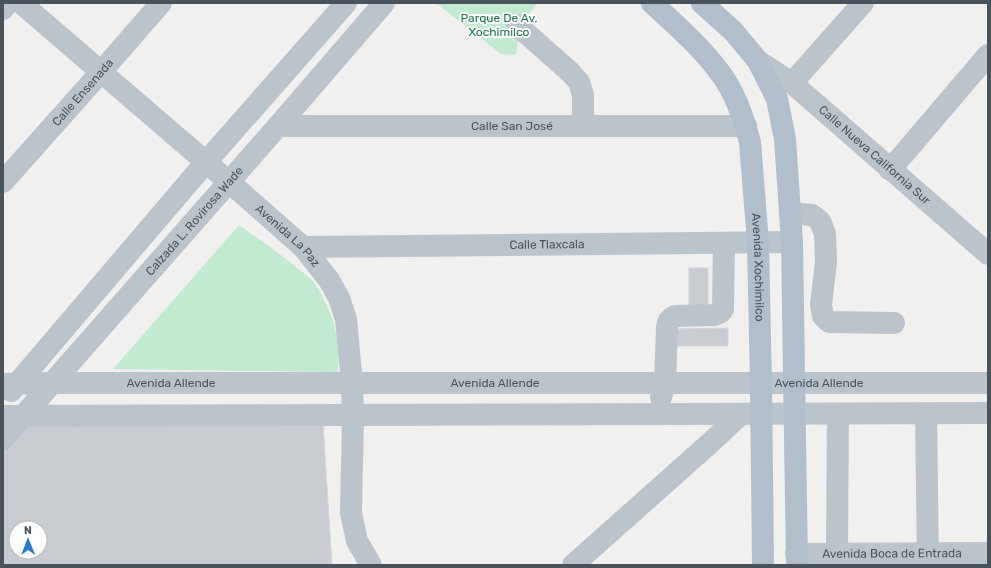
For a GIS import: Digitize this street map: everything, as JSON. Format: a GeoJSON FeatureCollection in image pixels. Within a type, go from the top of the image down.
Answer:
{"type":"FeatureCollection","features":[{"type":"Feature","properties":{"kind":"main road","name":"Avenida Xochimilco"},"geometry":{"type":"LineString","coordinates":[[652,3],[698,47],[722,75],[735,97],[746,126],[750,142],[758,242],[761,384],[750,414],[763,565]]}},
{"type":"Feature","properties":{"kind":"main road"},"geometry":{"type":"LineString","coordinates":[[708,5],[734,31],[758,61],[777,99],[785,139],[792,242],[797,559]]}},
{"type":"Feature","properties":{"kind":"street"},"geometry":{"type":"LineString","coordinates":[[3,9],[8,3]]}},
{"type":"Feature","properties":{"kind":"street","name":"Avenida La Paz"},"geometry":{"type":"LineString","coordinates":[[21,3],[303,247],[330,280],[339,298],[346,319],[352,384],[354,415],[351,513],[357,541],[371,565]]}},
{"type":"Feature","properties":{"kind":"street","name":"Calle Ensenada"},"geometry":{"type":"LineString","coordinates":[[3,182],[161,3]]}},
{"type":"Feature","properties":{"kind":"street"},"geometry":{"type":"LineString","coordinates":[[7,389],[346,3]]}},
{"type":"Feature","properties":{"kind":"street","name":"Calzada L. Rovirosa Wade"},"geometry":{"type":"LineString","coordinates":[[3,438],[13,416],[52,383],[384,3]]}},
{"type":"Feature","properties":{"kind":"street"},"geometry":{"type":"LineString","coordinates":[[792,83],[863,3]]}},
{"type":"Feature","properties":{"kind":"street"},"geometry":{"type":"LineString","coordinates":[[516,25],[570,72],[579,82],[583,95],[583,126]]}},
{"type":"Feature","properties":{"kind":"street"},"geometry":{"type":"LineString","coordinates":[[890,170],[988,55]]}},
{"type":"Feature","properties":{"kind":"street","name":"Calle Nueva California Sur"},"geometry":{"type":"LineString","coordinates":[[758,61],[792,83],[890,170],[987,250]]}},
{"type":"Feature","properties":{"kind":"street","name":"Calle San José"},"geometry":{"type":"LineString","coordinates":[[278,126],[746,126]]}},
{"type":"Feature","properties":{"kind":"street"},"geometry":{"type":"LineString","coordinates":[[790,213],[812,215],[820,221],[825,234],[826,262],[821,305],[823,316],[829,322],[894,323]]}},
{"type":"Feature","properties":{"kind":"street","name":"Calle Tlaxcala"},"geometry":{"type":"LineString","coordinates":[[303,247],[792,242]]}},
{"type":"Feature","properties":{"kind":"street"},"geometry":{"type":"LineString","coordinates":[[656,415],[665,384],[667,326],[670,318],[675,316],[715,315],[723,309],[724,243]]}},
{"type":"Feature","properties":{"kind":"street","name":"Avenida Allende"},"geometry":{"type":"LineString","coordinates":[[7,389],[52,383],[988,383]]}},
{"type":"Feature","properties":{"kind":"street"},"geometry":{"type":"LineString","coordinates":[[13,416],[988,413]]}},
{"type":"Feature","properties":{"kind":"street"},"geometry":{"type":"LineString","coordinates":[[573,565],[709,444],[750,414]]}},
{"type":"Feature","properties":{"kind":"street"},"geometry":{"type":"LineString","coordinates":[[837,553],[838,414]]}},
{"type":"Feature","properties":{"kind":"street"},"geometry":{"type":"LineString","coordinates":[[926,414],[928,559]]}},
{"type":"Feature","properties":{"kind":"street","name":"Avenida Boca de Entrada"},"geometry":{"type":"LineString","coordinates":[[797,559],[837,553],[928,559],[988,553]]}},
{"type":"Feature","properties":{"kind":"green space","name":"Parque De Av. Xochimilco"},"geometry":{"type":"Polygon","coordinates":[[[436,3],[538,3],[521,23],[516,55],[501,54],[436,3]]]}},
{"type":"Feature","properties":{"kind":"green space"},"geometry":{"type":"Polygon","coordinates":[[[239,225],[289,261],[311,279],[317,286],[332,318],[334,326],[338,353],[338,372],[113,369],[239,225]]]}},
{"type":"Feature","properties":{"kind":"building"},"geometry":{"type":"Polygon","coordinates":[[[689,268],[708,268],[708,309],[689,309],[689,268]]]}},
{"type":"Feature","properties":{"kind":"building"},"geometry":{"type":"Polygon","coordinates":[[[728,328],[728,346],[674,346],[673,329],[728,328]]]}},
{"type":"Feature","properties":{"kind":"building"},"geometry":{"type":"Polygon","coordinates":[[[323,423],[332,565],[3,565],[3,447],[22,424],[323,423]]]}}]}
